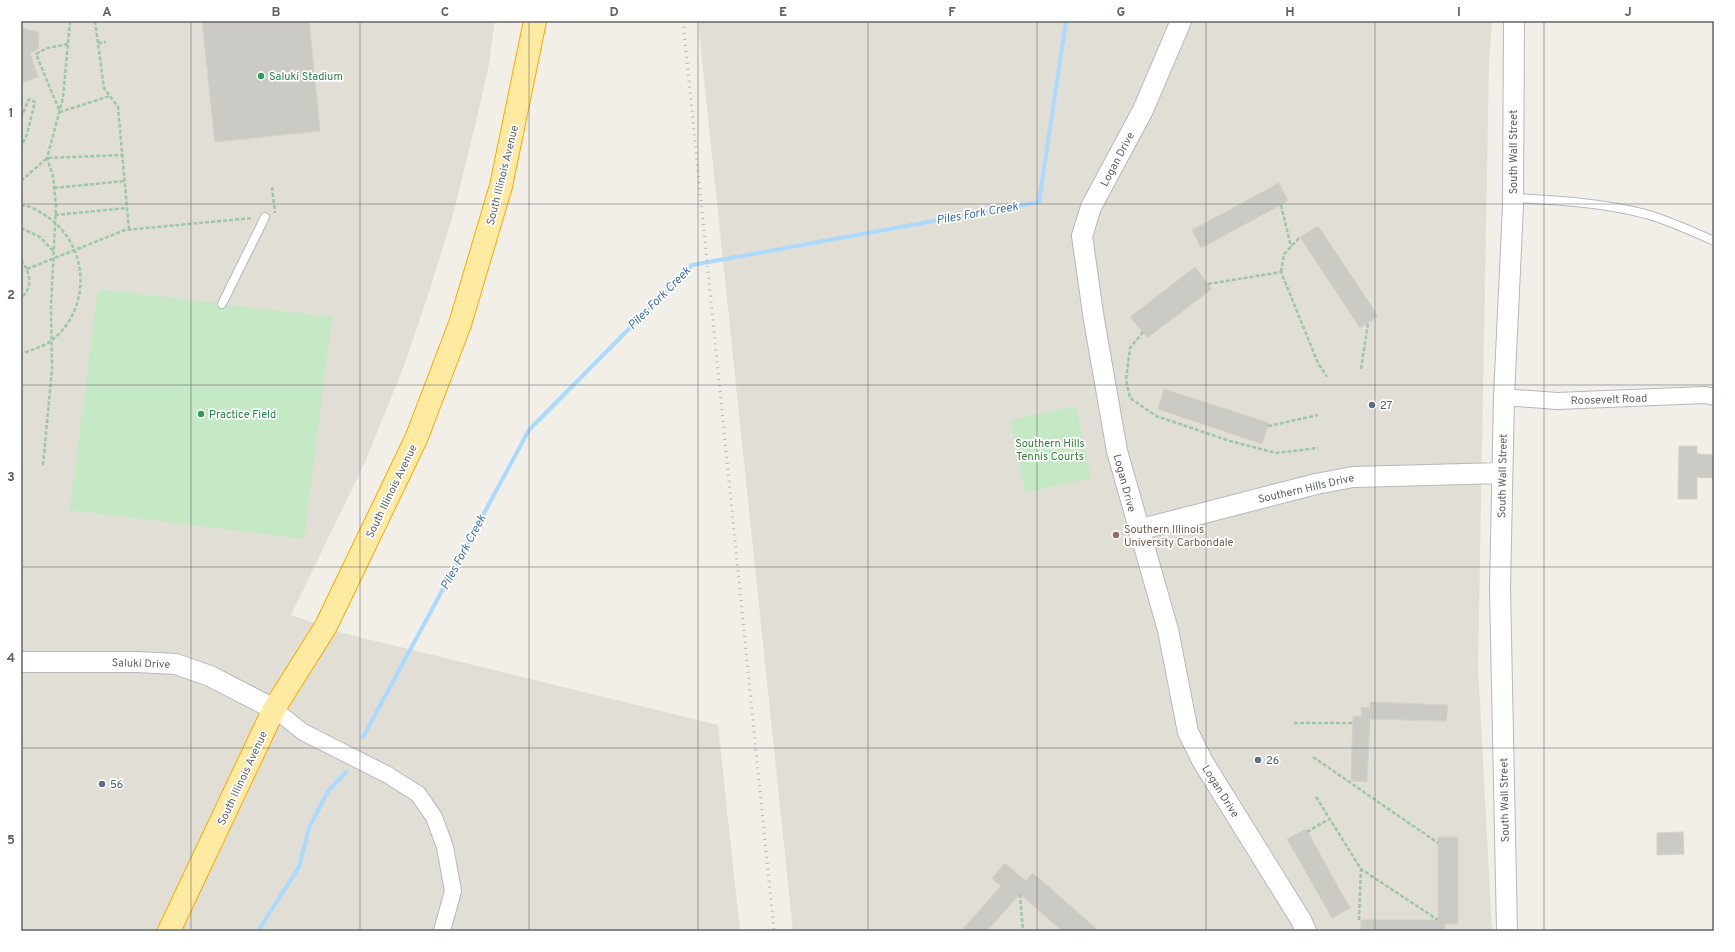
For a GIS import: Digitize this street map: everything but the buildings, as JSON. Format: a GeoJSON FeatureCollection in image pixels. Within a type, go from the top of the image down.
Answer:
{"type":"FeatureCollection","features":[{"type":"Feature","properties":{"kind":"highway","name":"South Illinois Avenue"},"geometry":{"type":"LineString","coordinates":[[169,931],[274,709],[330,619],[416,439],[460,324],[501,186],[535,21]]}},
{"type":"Feature","properties":{"kind":"street","name":"Logan Drive"},"geometry":{"type":"LineString","coordinates":[[1181,21],[1143,110],[1091,207],[1082,236],[1094,320],[1117,451],[1138,530],[1168,630],[1188,732],[1203,762],[1301,920],[1306,931]]}},
{"type":"Feature","properties":{"kind":"street","name":"South Wall Street"},"geometry":{"type":"LineString","coordinates":[[1507,931],[1500,588],[1504,397],[1513,198],[1514,21]]}},
{"type":"Feature","properties":{"kind":"street","name":"Roosevelt Road"},"geometry":{"type":"LineString","coordinates":[[1504,397],[1557,401],[1705,395],[1714,397]]}},
{"type":"Feature","properties":{"kind":"street","name":"Southern Hills Drive"},"geometry":{"type":"LineString","coordinates":[[1138,530],[1316,484],[1353,477],[1502,473]]}},
{"type":"Feature","properties":{"kind":"street","name":"Saluki Drive"},"geometry":{"type":"LineString","coordinates":[[21,662],[137,662],[176,664],[210,676],[274,709]]}},
{"type":"Feature","properties":{"kind":"street"},"geometry":{"type":"LineString","coordinates":[[274,709],[303,732],[388,775],[418,794],[434,817],[445,847],[453,891],[442,931]]}},
{"type":"Feature","properties":{"kind":"lane"},"geometry":{"type":"LineString","coordinates":[[1513,198],[1579,202],[1646,214],[1714,241]]}},
{"type":"Feature","properties":{"kind":"lane"},"geometry":{"type":"LineString","coordinates":[[222,304],[265,217]]}},
{"type":"Feature","properties":{"kind":"path"},"geometry":{"type":"LineString","coordinates":[[21,181],[47,158],[64,98],[70,21]]}},
{"type":"Feature","properties":{"kind":"path"},"geometry":{"type":"LineString","coordinates":[[95,21],[104,88],[118,107],[129,230]]}},
{"type":"Feature","properties":{"kind":"path"},"geometry":{"type":"LineString","coordinates":[[98,43],[106,42]]}},
{"type":"Feature","properties":{"kind":"path"},"geometry":{"type":"LineString","coordinates":[[60,112],[36,54],[47,48],[68,44]]}},
{"type":"Feature","properties":{"kind":"path"},"geometry":{"type":"LineString","coordinates":[[60,112],[110,96]]}},
{"type":"Feature","properties":{"kind":"path"},"geometry":{"type":"LineString","coordinates":[[21,118],[29,99],[35,102],[27,134],[21,147]]}},
{"type":"Feature","properties":{"kind":"path"},"geometry":{"type":"LineString","coordinates":[[47,158],[123,155]]}},
{"type":"Feature","properties":{"kind":"path"},"geometry":{"type":"LineString","coordinates":[[43,465],[52,369],[51,306],[56,216],[53,176],[47,158]]}},
{"type":"Feature","properties":{"kind":"path"},"geometry":{"type":"LineString","coordinates":[[54,188],[125,181]]}},
{"type":"Feature","properties":{"kind":"path"},"geometry":{"type":"LineString","coordinates":[[28,270],[129,230],[275,216],[272,187]]}},
{"type":"Feature","properties":{"kind":"path"},"geometry":{"type":"LineString","coordinates":[[21,205],[40,212],[55,223],[68,236],[76,250],[80,265],[81,289],[76,308],[64,328],[52,341],[21,354]]}},
{"type":"Feature","properties":{"kind":"path"},"geometry":{"type":"LineString","coordinates":[[1281,205],[1291,247]]}},
{"type":"Feature","properties":{"kind":"path"},"geometry":{"type":"LineString","coordinates":[[56,216],[127,208]]}},
{"type":"Feature","properties":{"kind":"path"},"geometry":{"type":"LineString","coordinates":[[21,228],[40,237],[54,252]]}},
{"type":"Feature","properties":{"kind":"path"},"geometry":{"type":"LineString","coordinates":[[1300,237],[1284,254],[1281,272],[1318,363],[1326,377]]}},
{"type":"Feature","properties":{"kind":"path"},"geometry":{"type":"LineString","coordinates":[[21,260],[28,270],[30,280],[26,293],[21,298]]}},
{"type":"Feature","properties":{"kind":"path"},"geometry":{"type":"LineString","coordinates":[[1208,284],[1281,272]]}},
{"type":"Feature","properties":{"kind":"path"},"geometry":{"type":"LineString","coordinates":[[1361,368],[1368,323]]}},
{"type":"Feature","properties":{"kind":"path"},"geometry":{"type":"LineString","coordinates":[[1143,332],[1130,348],[1126,380],[1130,398],[1156,416],[1230,441],[1276,453],[1318,448]]}},
{"type":"Feature","properties":{"kind":"path"},"geometry":{"type":"LineString","coordinates":[[1268,426],[1318,415]]}},
{"type":"Feature","properties":{"kind":"path"},"geometry":{"type":"LineString","coordinates":[[1294,723],[1353,723]]}},
{"type":"Feature","properties":{"kind":"path"},"geometry":{"type":"LineString","coordinates":[[1313,757],[1438,843]]}},
{"type":"Feature","properties":{"kind":"path"},"geometry":{"type":"LineString","coordinates":[[1316,797],[1361,869],[1438,920]]}},
{"type":"Feature","properties":{"kind":"path"},"geometry":{"type":"LineString","coordinates":[[1307,832],[1329,819]]}},
{"type":"Feature","properties":{"kind":"path"},"geometry":{"type":"LineString","coordinates":[[1359,920],[1361,869]]}},
{"type":"Feature","properties":{"kind":"path"},"geometry":{"type":"LineString","coordinates":[[1020,894],[1023,931]]}},
{"type":"Feature","properties":{"kind":"shaded area"},"geometry":{"type":"Polygon","coordinates":[[[21,21],[495,21],[488,70],[454,211],[404,366],[365,462],[291,615],[343,633],[718,725],[740,931],[21,931],[21,21]]]}},
{"type":"Feature","properties":{"kind":"shaded area","name":"Southern Illinois University Carbondale"},"geometry":{"type":"Polygon","coordinates":[[[698,21],[1492,21],[1489,62],[1478,666],[1492,931],[793,931],[698,21]]]}},
{"type":"Feature","properties":{"kind":"green space","name":"Practice Field"},"geometry":{"type":"Polygon","coordinates":[[[98,289],[332,317],[304,539],[70,510],[98,289]]]}},
{"type":"Feature","properties":{"kind":"green space","name":"Southern Hills Tennis Courts"},"geometry":{"type":"Polygon","coordinates":[[[1076,406],[1091,478],[1025,492],[1010,420],[1076,406]]]}},
{"type":"Feature","properties":{"kind":"waterway","name":"Piles Fork Creek"},"geometry":{"type":"LineString","coordinates":[[363,737],[529,430],[692,265],[1039,202],[1066,21]]}},
{"type":"Feature","properties":{"kind":"waterway","name":"Piles Fork Creek"},"geometry":{"type":"LineString","coordinates":[[258,931],[299,867],[309,828],[328,791],[346,772]]}},
{"type":"Feature","properties":{"kind":"railway"},"geometry":{"type":"LineString","coordinates":[[683,21],[774,931]]}},
{"type":"Feature","properties":{"kind":"place","name":"Saluki Stadium"},"geometry":{"type":"Point","coordinates":[261,76]}},
{"type":"Feature","properties":{"kind":"place","name":"27"},"geometry":{"type":"Point","coordinates":[1372,405]}},
{"type":"Feature","properties":{"kind":"place","name":"Practice Field"},"geometry":{"type":"Point","coordinates":[201,414]}},
{"type":"Feature","properties":{"kind":"place","name":"Southern Illinois University Carbondale"},"geometry":{"type":"Point","coordinates":[1116,535]}},
{"type":"Feature","properties":{"kind":"place","name":"26"},"geometry":{"type":"Point","coordinates":[1258,760]}},
{"type":"Feature","properties":{"kind":"place","name":"56"},"geometry":{"type":"Point","coordinates":[102,784]}}]}
